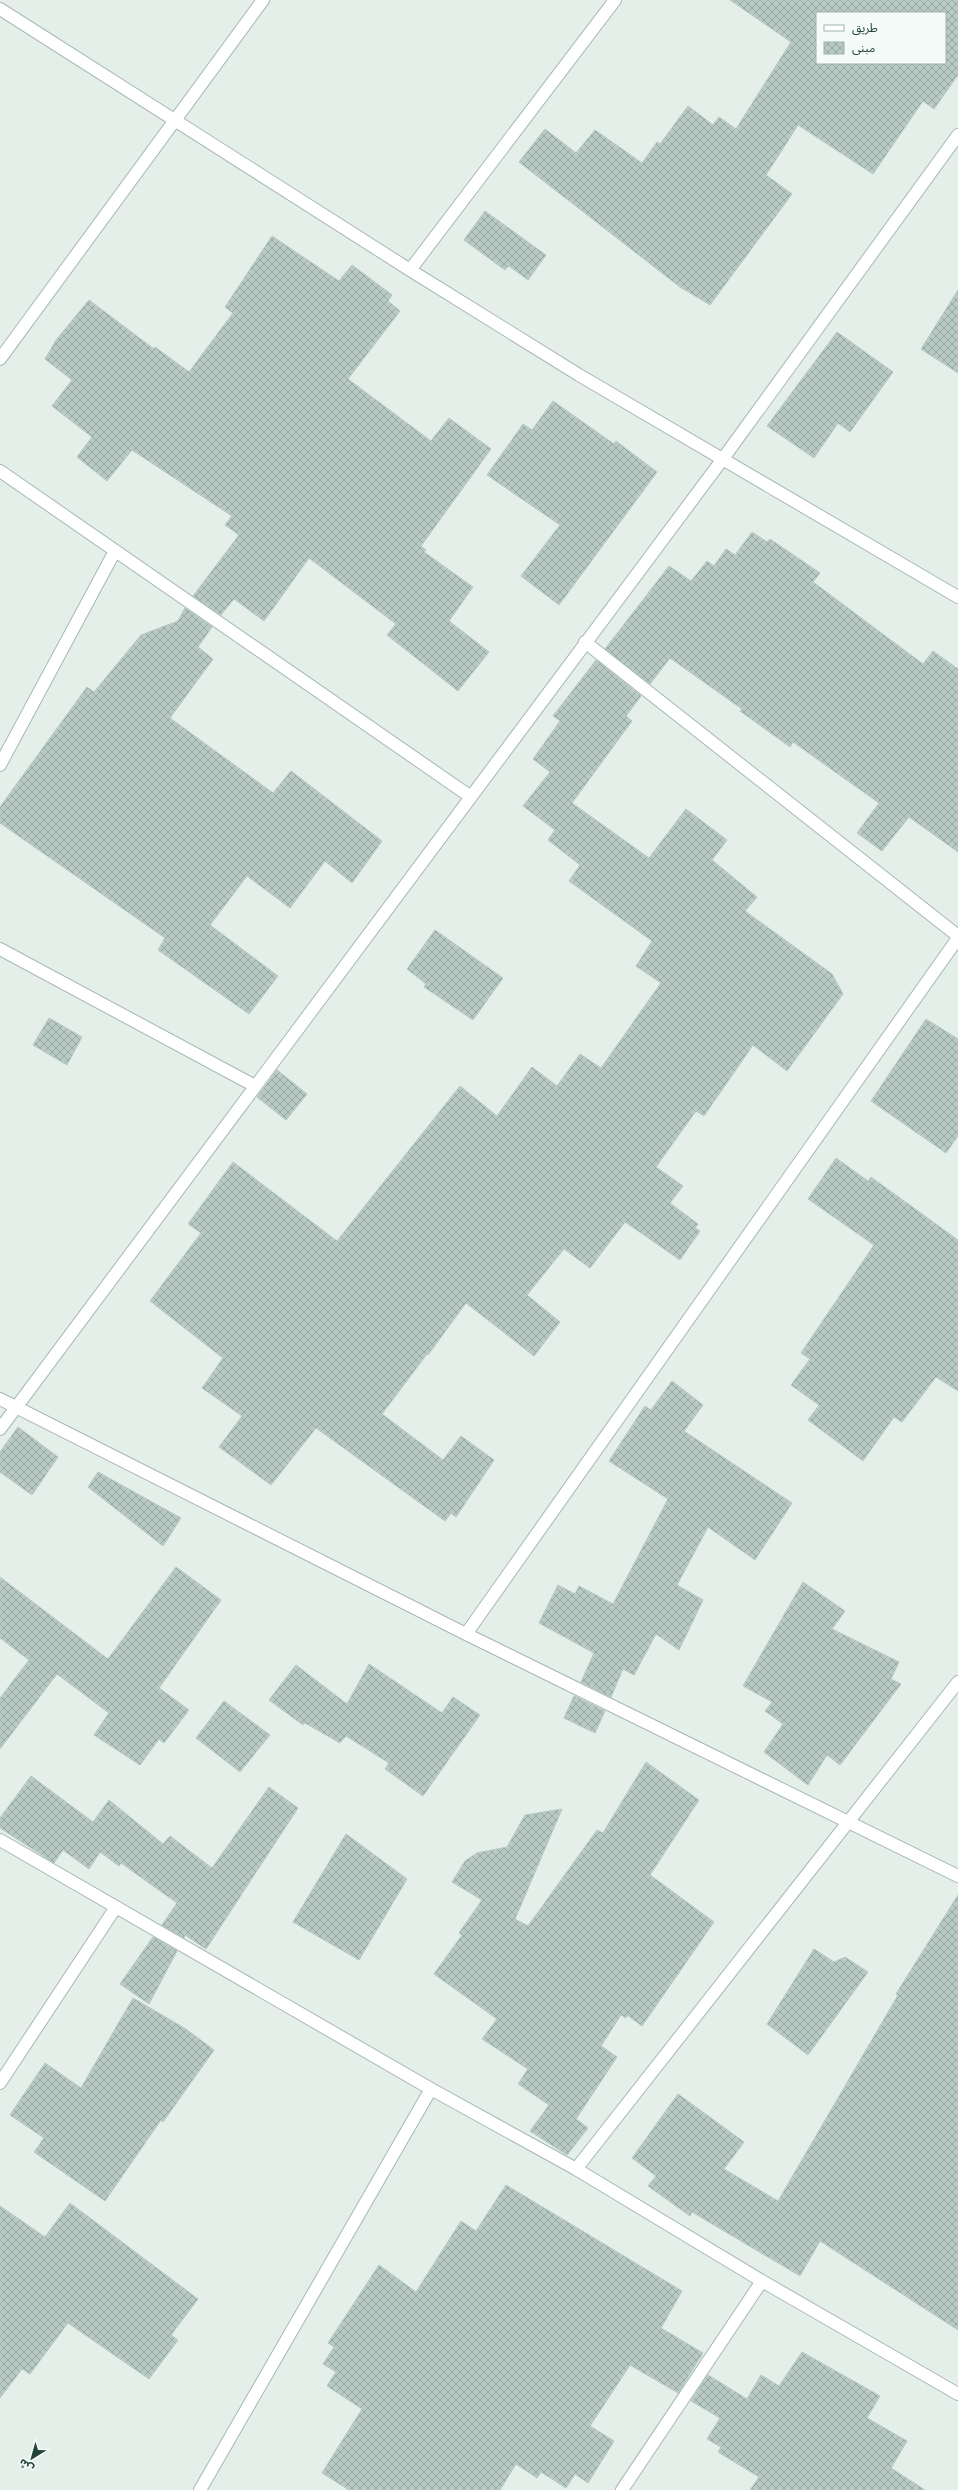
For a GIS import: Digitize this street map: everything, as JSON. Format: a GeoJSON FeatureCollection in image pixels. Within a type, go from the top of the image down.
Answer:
{"type":"FeatureCollection","features":[{"type":"Feature","properties":{"kind":"street"},"geometry":{"type":"LineString","coordinates":[[0,359],[263,0]]}},
{"type":"Feature","properties":{"kind":"street"},"geometry":{"type":"LineString","coordinates":[[410,270],[615,0]]}},
{"type":"Feature","properties":{"kind":"street"},"geometry":{"type":"LineString","coordinates":[[0,9],[410,270],[722,460],[958,597]]}},
{"type":"Feature","properties":{"kind":"street"},"geometry":{"type":"LineString","coordinates":[[0,1429],[722,460],[958,135]]}},
{"type":"Feature","properties":{"kind":"street"},"geometry":{"type":"LineString","coordinates":[[0,471],[471,796]]}},
{"type":"Feature","properties":{"kind":"street"},"geometry":{"type":"LineString","coordinates":[[0,765],[115,551]]}},
{"type":"Feature","properties":{"kind":"street"},"geometry":{"type":"LineString","coordinates":[[466,1634],[958,937],[585,642]]}},
{"type":"Feature","properties":{"kind":"street"},"geometry":{"type":"LineString","coordinates":[[0,949],[255,1086]]}},
{"type":"Feature","properties":{"kind":"street"},"geometry":{"type":"LineString","coordinates":[[0,1399],[466,1634],[958,1876]]}},
{"type":"Feature","properties":{"kind":"street"},"geometry":{"type":"LineString","coordinates":[[576,2169],[958,1682]]}},
{"type":"Feature","properties":{"kind":"street"},"geometry":{"type":"LineString","coordinates":[[0,1840],[431,2089],[576,2169],[762,2281],[958,2394]]}},
{"type":"Feature","properties":{"kind":"street"},"geometry":{"type":"LineString","coordinates":[[0,2083],[116,1907]]}},
{"type":"Feature","properties":{"kind":"street"},"geometry":{"type":"LineString","coordinates":[[200,2490],[431,2089]]}},
{"type":"Feature","properties":{"kind":"street"},"geometry":{"type":"LineString","coordinates":[[622,2490],[762,2281]]}},
{"type":"Feature","properties":{"kind":"building"},"geometry":{"type":"Polygon","coordinates":[[[730,0],[958,0],[958,75],[934,109],[923,101],[873,174],[798,125],[766,175],[792,194],[710,305],[680,287],[519,162],[545,129],[576,153],[595,130],[642,163],[657,142],[660,144],[688,106],[713,125],[719,117],[736,129],[791,42],[730,0]]]}},
{"type":"Feature","properties":{"kind":"building"},"geometry":{"type":"Polygon","coordinates":[[[485,211],[546,255],[528,280],[509,266],[505,270],[464,240],[485,211]]]}},
{"type":"Feature","properties":{"kind":"building"},"geometry":{"type":"Polygon","coordinates":[[[272,236],[339,281],[352,265],[392,295],[388,301],[400,311],[348,379],[431,441],[449,418],[491,449],[421,546],[426,550],[424,552],[473,587],[449,621],[489,652],[458,691],[387,635],[396,624],[309,558],[264,621],[234,599],[221,615],[193,596],[239,535],[225,525],[232,516],[132,450],[107,481],[77,457],[92,437],[52,406],[72,380],[45,359],[56,340],[89,300],[154,349],[155,347],[189,372],[233,313],[225,307],[272,236]]]}},
{"type":"Feature","properties":{"kind":"building"},"geometry":{"type":"Polygon","coordinates":[[[958,290],[958,373],[921,349],[958,290]]]}},
{"type":"Feature","properties":{"kind":"building"},"geometry":{"type":"Polygon","coordinates":[[[837,332],[893,372],[850,432],[838,423],[814,458],[767,426],[837,332]]]}},
{"type":"Feature","properties":{"kind":"building"},"geometry":{"type":"Polygon","coordinates":[[[553,401],[614,444],[616,441],[657,472],[559,605],[521,576],[560,525],[487,475],[523,424],[532,430],[553,401]]]}},
{"type":"Feature","properties":{"kind":"building"},"geometry":{"type":"Polygon","coordinates":[[[752,532],[767,542],[770,539],[820,573],[813,582],[923,664],[933,651],[958,669],[958,852],[909,817],[882,851],[857,833],[879,803],[793,742],[790,747],[740,711],[742,709],[670,658],[650,684],[605,649],[669,566],[691,581],[707,561],[714,566],[726,549],[735,555],[752,532]]]}},
{"type":"Feature","properties":{"kind":"building"},"geometry":{"type":"Polygon","coordinates":[[[185,608],[212,627],[198,647],[213,659],[170,718],[273,793],[291,771],[382,841],[352,883],[325,861],[290,908],[247,876],[210,925],[278,976],[249,1014],[158,950],[165,938],[0,823],[0,807],[87,687],[94,692],[141,635],[178,621],[185,608]]]}},
{"type":"Feature","properties":{"kind":"building"},"geometry":{"type":"Polygon","coordinates":[[[596,660],[641,696],[626,716],[632,721],[572,803],[649,858],[686,809],[727,840],[712,860],[757,897],[745,911],[832,974],[843,994],[787,1071],[753,1045],[704,1116],[696,1111],[656,1167],[683,1186],[670,1203],[698,1224],[695,1228],[700,1231],[680,1260],[625,1222],[590,1268],[564,1249],[527,1295],[560,1322],[534,1356],[466,1303],[382,1414],[443,1460],[461,1436],[494,1460],[456,1517],[451,1513],[445,1521],[316,1428],[271,1485],[219,1447],[242,1416],[202,1388],[223,1358],[150,1301],[201,1233],[188,1224],[233,1162],[337,1241],[460,1086],[497,1116],[532,1067],[557,1086],[580,1054],[601,1068],[661,983],[636,966],[652,941],[569,881],[580,865],[548,840],[555,830],[523,806],[550,772],[533,759],[560,721],[553,716],[596,660]]]}},
{"type":"Feature","properties":{"kind":"building"},"geometry":{"type":"Polygon","coordinates":[[[435,930],[503,978],[473,1020],[424,987],[426,984],[407,969],[435,930]]]}},
{"type":"Feature","properties":{"kind":"building"},"geometry":{"type":"Polygon","coordinates":[[[49,1018],[82,1037],[67,1065],[33,1045],[49,1018]]]}},
{"type":"Feature","properties":{"kind":"building"},"geometry":{"type":"Polygon","coordinates":[[[926,1019],[958,1039],[958,1136],[946,1153],[871,1101],[926,1019]]]}},
{"type":"Feature","properties":{"kind":"building"},"geometry":{"type":"Polygon","coordinates":[[[277,1070],[307,1094],[286,1120],[257,1097],[277,1070]]]}},
{"type":"Feature","properties":{"kind":"building"},"geometry":{"type":"Polygon","coordinates":[[[836,1158],[868,1181],[871,1177],[958,1240],[958,1391],[936,1377],[902,1422],[894,1417],[863,1461],[808,1420],[819,1405],[791,1385],[810,1359],[801,1353],[874,1245],[808,1199],[836,1158]]]}},
{"type":"Feature","properties":{"kind":"building"},"geometry":{"type":"Polygon","coordinates":[[[672,1381],[703,1405],[684,1431],[792,1503],[755,1560],[708,1527],[677,1585],[703,1600],[679,1650],[656,1634],[634,1675],[623,1669],[611,1697],[581,1682],[594,1653],[539,1623],[558,1585],[575,1594],[579,1586],[613,1604],[668,1499],[609,1461],[645,1406],[651,1410],[672,1381]]]}},
{"type":"Feature","properties":{"kind":"building"},"geometry":{"type":"Polygon","coordinates":[[[18,1427],[58,1457],[32,1495],[0,1472],[0,1452],[18,1427]]]}},
{"type":"Feature","properties":{"kind":"building"},"geometry":{"type":"Polygon","coordinates":[[[98,1472],[181,1518],[163,1546],[88,1487],[98,1472]]]}},
{"type":"Feature","properties":{"kind":"building"},"geometry":{"type":"Polygon","coordinates":[[[176,1567],[221,1600],[159,1688],[189,1710],[164,1743],[159,1739],[140,1765],[94,1735],[109,1713],[57,1674],[0,1749],[0,1698],[29,1660],[0,1638],[0,1577],[108,1659],[176,1567]]]}},
{"type":"Feature","properties":{"kind":"building"},"geometry":{"type":"Polygon","coordinates":[[[803,1582],[845,1611],[832,1629],[899,1662],[891,1679],[901,1684],[840,1765],[827,1755],[808,1785],[764,1752],[783,1724],[765,1711],[772,1702],[743,1686],[803,1582]]]}},
{"type":"Feature","properties":{"kind":"building"},"geometry":{"type":"Polygon","coordinates":[[[369,1664],[442,1713],[453,1697],[480,1715],[423,1796],[385,1769],[389,1763],[346,1736],[340,1743],[305,1723],[303,1725],[269,1700],[296,1665],[347,1704],[369,1664]]]}},
{"type":"Feature","properties":{"kind":"building"},"geometry":{"type":"Polygon","coordinates":[[[574,1696],[605,1711],[595,1733],[564,1718],[574,1696]]]}},
{"type":"Feature","properties":{"kind":"building"},"geometry":{"type":"Polygon","coordinates":[[[224,1701],[270,1735],[240,1772],[196,1738],[224,1701]]]}},
{"type":"Feature","properties":{"kind":"building"},"geometry":{"type":"Polygon","coordinates":[[[646,1762],[699,1800],[650,1875],[714,1922],[642,2026],[627,2015],[626,2018],[621,2015],[601,2046],[617,2057],[576,2119],[588,2128],[567,2155],[530,2131],[549,2105],[518,2084],[528,2069],[482,2039],[497,2019],[434,1974],[462,1935],[459,1933],[482,1900],[452,1882],[465,1861],[477,1853],[507,1847],[525,1815],[562,1809],[515,1919],[528,1926],[597,1830],[603,1833],[646,1762]]]}},
{"type":"Feature","properties":{"kind":"building"},"geometry":{"type":"Polygon","coordinates":[[[31,1776],[93,1822],[109,1800],[163,1844],[170,1836],[212,1868],[269,1787],[298,1808],[206,1949],[185,1935],[184,1938],[162,1925],[177,1903],[121,1863],[119,1866],[100,1852],[89,1869],[63,1850],[54,1863],[0,1828],[0,1818],[31,1776]]]}},
{"type":"Feature","properties":{"kind":"building"},"geometry":{"type":"Polygon","coordinates":[[[346,1834],[407,1879],[359,1960],[293,1922],[346,1834]]]}},
{"type":"Feature","properties":{"kind":"building"},"geometry":{"type":"Polygon","coordinates":[[[958,1895],[958,2330],[820,2241],[800,2276],[692,2212],[690,2216],[648,2186],[656,2176],[632,2158],[678,2094],[744,2142],[724,2169],[778,2201],[898,1995],[896,1994],[958,1895]]]}},
{"type":"Feature","properties":{"kind":"building"},"geometry":{"type":"Polygon","coordinates":[[[153,1937],[177,1951],[149,2004],[120,1984],[153,1937]]]}},
{"type":"Feature","properties":{"kind":"building"},"geometry":{"type":"Polygon","coordinates":[[[814,1949],[834,1962],[845,1957],[868,1972],[808,2055],[767,2024],[814,1949]]]}},
{"type":"Feature","properties":{"kind":"building"},"geometry":{"type":"Polygon","coordinates":[[[133,1998],[186,2029],[214,2050],[163,2122],[161,2120],[105,2201],[34,2152],[44,2138],[10,2115],[45,2063],[81,2088],[133,1998]]]}},
{"type":"Feature","properties":{"kind":"building"},"geometry":{"type":"Polygon","coordinates":[[[506,2185],[682,2291],[661,2328],[703,2353],[678,2393],[630,2365],[590,2426],[614,2441],[588,2483],[575,2474],[566,2488],[541,2472],[537,2478],[516,2464],[500,2490],[349,2490],[322,2473],[362,2409],[327,2386],[336,2372],[323,2364],[334,2347],[328,2343],[379,2265],[416,2292],[461,2221],[476,2231],[506,2185]]]}},
{"type":"Feature","properties":{"kind":"building"},"geometry":{"type":"Polygon","coordinates":[[[70,2203],[198,2299],[171,2335],[178,2340],[149,2379],[68,2323],[30,2374],[22,2369],[0,2398],[0,2206],[45,2237],[70,2203]]]}},
{"type":"Feature","properties":{"kind":"building"},"geometry":{"type":"Polygon","coordinates":[[[802,2352],[880,2396],[867,2418],[907,2441],[891,2468],[925,2490],[750,2490],[759,2477],[718,2452],[721,2447],[707,2439],[720,2418],[691,2401],[708,2375],[747,2399],[761,2375],[779,2386],[802,2352]]]}}]}
